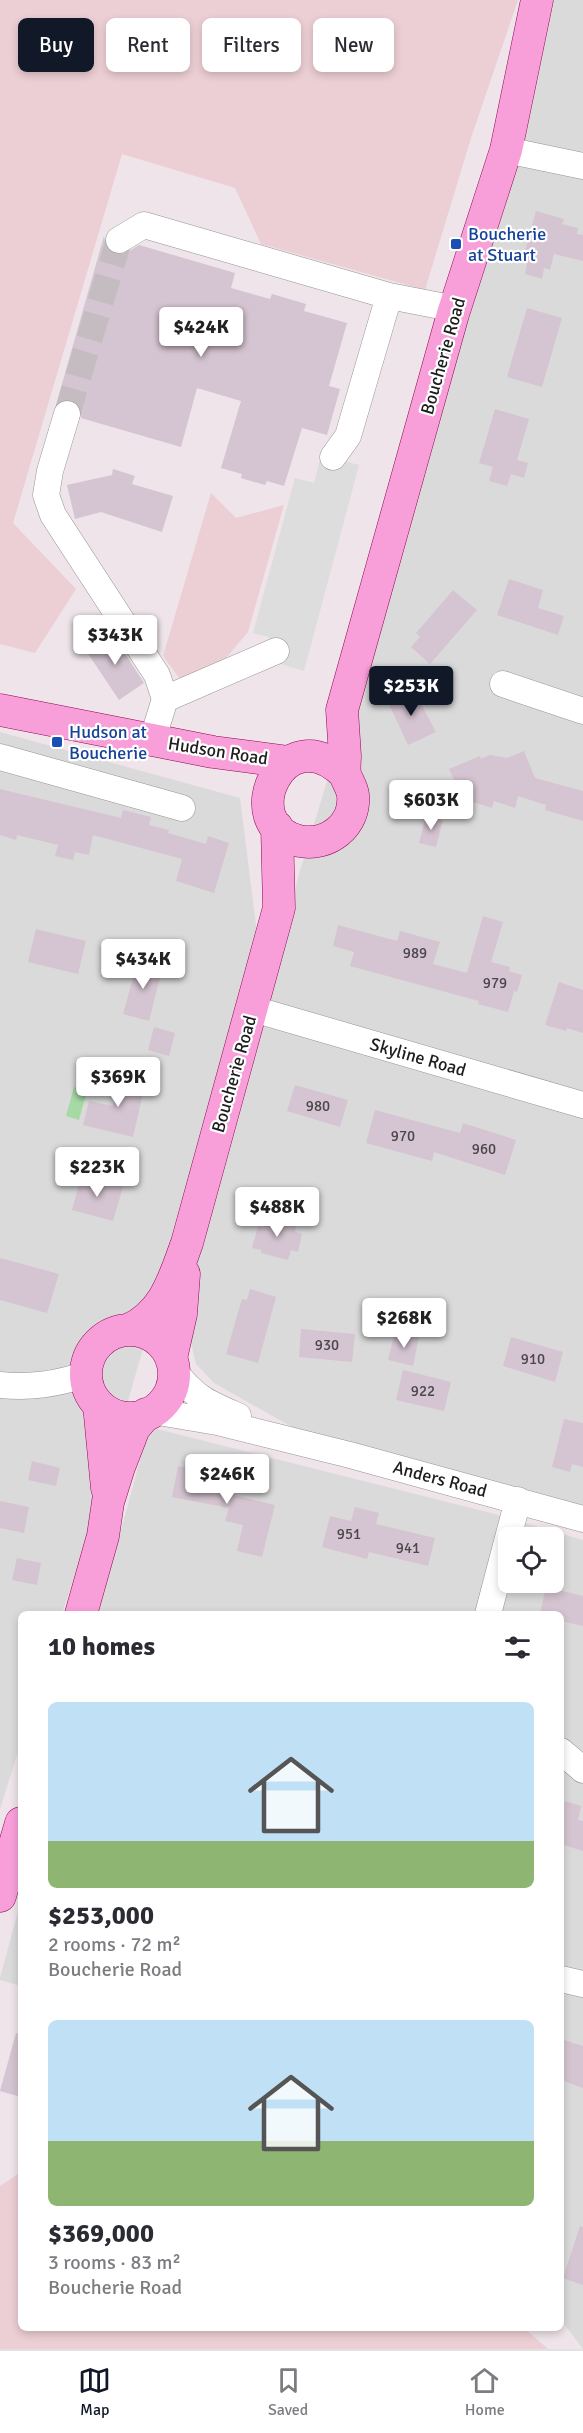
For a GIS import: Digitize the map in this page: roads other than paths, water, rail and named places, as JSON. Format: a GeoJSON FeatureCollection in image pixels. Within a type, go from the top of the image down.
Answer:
{"type":"FeatureCollection","features":[{"type":"Feature","properties":{"kind":"main road","name":"Boucherie Road"},"geometry":{"type":"LineString","coordinates":[[280,905],[320,841],[334,836],[350,816],[353,795],[345,774],[342,710],[456,309],[506,150],[537,0]]}},
{"type":"Feature","properties":{"kind":"main road","name":"Boucherie Road"},"geometry":{"type":"LineString","coordinates":[[128,1330],[143,1324],[162,1304],[171,1289],[187,1243],[253,1009],[280,905],[277,827],[271,816],[267,796],[271,781],[279,770],[298,759],[342,710]]}},
{"type":"Feature","properties":{"kind":"main road","name":"Hudson Road"},"geometry":{"type":"LineString","coordinates":[[3,711],[245,757],[298,759]]}},
{"type":"Feature","properties":{"kind":"main road","name":"Hudson Road"},"geometry":{"type":"LineString","coordinates":[[3,711],[211,765],[239,776],[267,796]]}},
{"type":"Feature","properties":{"kind":"main road"},"geometry":{"type":"LineString","coordinates":[[298,759],[326,759],[345,774]]}},
{"type":"Feature","properties":{"kind":"main road"},"geometry":{"type":"LineString","coordinates":[[277,827],[296,840],[320,841]]}},
{"type":"Feature","properties":{"kind":"main road","name":"Boucherie Road"},"geometry":{"type":"LineString","coordinates":[[173,1365],[181,1314],[187,1243]]}},
{"type":"Feature","properties":{"kind":"main road"},"geometry":{"type":"LineString","coordinates":[[82,1611],[103,1536],[108,1502],[130,1436],[134,1428],[169,1394],[173,1383],[173,1365],[165,1346],[155,1337],[142,1331],[117,1332],[98,1344],[87,1363],[90,1391],[99,1405],[107,1411],[126,1417],[149,1413]]}},
{"type":"Feature","properties":{"kind":"main road"},"geometry":{"type":"LineString","coordinates":[[99,1405],[108,1502]]}},
{"type":"Feature","properties":{"kind":"main road"},"geometry":{"type":"LineString","coordinates":[[0,1896],[15,1867],[18,1845]]}},
{"type":"Feature","properties":{"kind":"street"},"geometry":{"type":"LineString","coordinates":[[506,150],[583,166]]}},
{"type":"Feature","properties":{"kind":"street"},"geometry":{"type":"LineString","coordinates":[[119,240],[144,225],[389,296],[456,309]]}},
{"type":"Feature","properties":{"kind":"street"},"geometry":{"type":"LineString","coordinates":[[333,457],[348,436],[389,296]]}},
{"type":"Feature","properties":{"kind":"street"},"geometry":{"type":"LineString","coordinates":[[67,414],[50,471],[46,495],[53,515],[158,675],[165,699],[152,741]]}},
{"type":"Feature","properties":{"kind":"street"},"geometry":{"type":"LineString","coordinates":[[165,699],[276,651]]}},
{"type":"Feature","properties":{"kind":"street"},"geometry":{"type":"LineString","coordinates":[[503,684],[583,711]]}},
{"type":"Feature","properties":{"kind":"street"},"geometry":{"type":"LineString","coordinates":[[0,757],[182,808]]}},
{"type":"Feature","properties":{"kind":"street","name":"Skyline Road"},"geometry":{"type":"LineString","coordinates":[[253,1009],[583,1105]]}},
{"type":"Feature","properties":{"kind":"street","name":"Anders Road"},"geometry":{"type":"LineString","coordinates":[[173,1365],[192,1392],[201,1399],[295,1443]]}},
{"type":"Feature","properties":{"kind":"street"},"geometry":{"type":"LineString","coordinates":[[0,1385],[24,1387],[48,1385],[87,1374]]}},
{"type":"Feature","properties":{"kind":"street","name":"Anders Road"},"geometry":{"type":"LineString","coordinates":[[149,1413],[217,1422],[366,1459],[583,1519]]}},
{"type":"Feature","properties":{"kind":"street"},"geometry":{"type":"LineString","coordinates":[[489,1611],[518,1500]]}},
{"type":"Feature","properties":{"kind":"street"},"geometry":{"type":"LineString","coordinates":[[564,1754],[583,1770]]}},
{"type":"Feature","properties":{"kind":"street"},"geometry":{"type":"LineString","coordinates":[[564,1980],[583,1984]]}},
{"type":"Feature","properties":{"kind":"tunnel"},"geometry":{"type":"LineString","coordinates":[[67,414],[119,240]]}},
{"type":"Feature","properties":{"kind":"place","name":"Boucherie at Stuart"},"geometry":{"type":"Point","coordinates":[456,244]}},
{"type":"Feature","properties":{"kind":"place","name":"Hudson at Boucherie"},"geometry":{"type":"Point","coordinates":[57,742]}}]}
